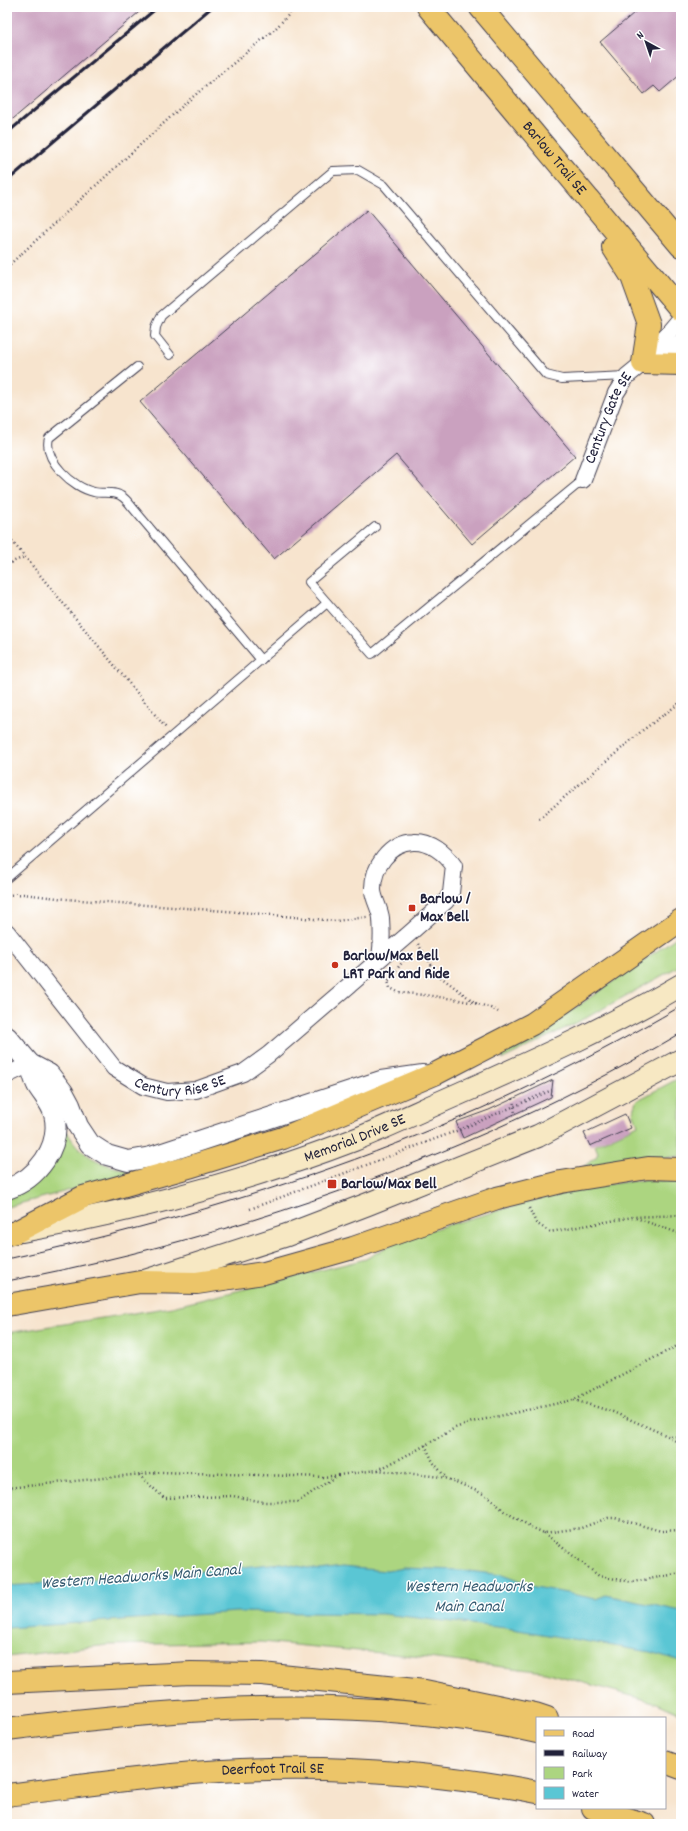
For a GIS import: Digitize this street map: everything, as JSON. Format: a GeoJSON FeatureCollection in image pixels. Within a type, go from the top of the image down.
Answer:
{"type":"FeatureCollection","features":[{"type":"Feature","properties":{"kind":"main road","name":"Barlow Trail SE"},"geometry":{"type":"LineString","coordinates":[[428,7],[681,310]]}},
{"type":"Feature","properties":{"kind":"main road"},"geometry":{"type":"LineString","coordinates":[[481,8],[681,245]]}},
{"type":"Feature","properties":{"kind":"main road"},"geometry":{"type":"LineString","coordinates":[[571,178],[585,206],[622,259],[638,290],[649,324],[635,370],[681,364]]}},
{"type":"Feature","properties":{"kind":"main road"},"geometry":{"type":"LineString","coordinates":[[12,1233],[83,1197],[189,1167],[283,1138],[437,1072],[532,1024],[681,920]]}},
{"type":"Feature","properties":{"kind":"main road","name":"Memorial Drive SE"},"geometry":{"type":"LineString","coordinates":[[12,1233],[121,1210],[187,1193],[266,1170],[354,1140],[531,1062],[681,985]]}},
{"type":"Feature","properties":{"kind":"main road"},"geometry":{"type":"LineString","coordinates":[[7,1306],[140,1282],[287,1235],[538,1136],[681,1060]]}},
{"type":"Feature","properties":{"kind":"main road"},"geometry":{"type":"LineString","coordinates":[[140,1282],[197,1282],[264,1273],[353,1248],[498,1198],[561,1182],[640,1170],[681,1168]]}},
{"type":"Feature","properties":{"kind":"main road"},"geometry":{"type":"LineString","coordinates":[[7,1693],[178,1674]]}},
{"type":"Feature","properties":{"kind":"main road"},"geometry":{"type":"LineString","coordinates":[[7,1682],[178,1674],[262,1674],[425,1691],[514,1709],[543,1717]]}},
{"type":"Feature","properties":{"kind":"main road"},"geometry":{"type":"LineString","coordinates":[[7,1729],[95,1718],[280,1706],[376,1708],[412,1711],[536,1732]]}},
{"type":"Feature","properties":{"kind":"main road"},"geometry":{"type":"LineString","coordinates":[[666,1762],[681,1768]]}},
{"type":"Feature","properties":{"kind":"main road","name":"Deerfoot Trail SE"},"geometry":{"type":"LineString","coordinates":[[7,1795],[177,1774],[268,1769],[355,1769],[481,1782],[536,1792]]}},
{"type":"Feature","properties":{"kind":"main road"},"geometry":{"type":"LineString","coordinates":[[666,1770],[681,1776]]}},
{"type":"Feature","properties":{"kind":"main road"},"geometry":{"type":"LineString","coordinates":[[7,1799],[43,1790]]}},
{"type":"Feature","properties":{"kind":"main road"},"geometry":{"type":"LineString","coordinates":[[596,1809],[644,1824]]}},
{"type":"Feature","properties":{"kind":"street","name":"Century Gate SE"},"geometry":{"type":"LineString","coordinates":[[583,480],[616,393],[681,318]]}},
{"type":"Feature","properties":{"kind":"street","name":"Century Gate SE"},"geometry":{"type":"LineString","coordinates":[[635,370],[681,343]]}},
{"type":"Feature","properties":{"kind":"street","name":"Century Rise SE"},"geometry":{"type":"LineString","coordinates":[[7,932],[114,1068],[143,1086],[167,1092],[196,1090],[243,1073],[268,1055],[446,901],[451,893],[454,879],[454,866],[447,856],[421,841],[409,842],[383,858],[375,876],[373,892],[380,916],[382,936],[380,958]]}},
{"type":"Feature","properties":{"kind":"street"},"geometry":{"type":"LineString","coordinates":[[7,1037],[30,1064],[49,1074],[63,1092],[78,1126],[90,1144],[107,1155],[128,1162],[151,1157],[381,1080],[437,1072]]}},
{"type":"Feature","properties":{"kind":"street"},"geometry":{"type":"LineString","coordinates":[[7,1075],[30,1064]]}},
{"type":"Feature","properties":{"kind":"street"},"geometry":{"type":"LineString","coordinates":[[7,1189],[35,1173],[49,1154],[54,1136],[54,1116],[50,1102],[36,1084],[30,1064]]}},
{"type":"Feature","properties":{"kind":"lane"},"geometry":{"type":"LineString","coordinates":[[170,355],[155,336],[156,327],[161,316],[333,171],[358,170],[384,185],[546,374],[562,379],[635,370]]}},
{"type":"Feature","properties":{"kind":"lane"},"geometry":{"type":"LineString","coordinates":[[137,367],[49,438],[47,446],[55,464],[77,486],[93,492],[120,495],[132,507],[261,660]]}},
{"type":"Feature","properties":{"kind":"lane"},"geometry":{"type":"LineString","coordinates":[[375,527],[309,582],[372,654],[583,480]]}},
{"type":"Feature","properties":{"kind":"lane"},"geometry":{"type":"LineString","coordinates":[[7,878],[327,603]]}},
{"type":"Feature","properties":{"kind":"path"},"geometry":{"type":"LineString","coordinates":[[7,267],[188,102],[276,28],[296,7]]}},
{"type":"Feature","properties":{"kind":"path"},"geometry":{"type":"LineString","coordinates":[[7,535],[172,736]]}},
{"type":"Feature","properties":{"kind":"path"},"geometry":{"type":"LineString","coordinates":[[7,564],[25,557]]}},
{"type":"Feature","properties":{"kind":"path"},"geometry":{"type":"LineString","coordinates":[[539,819],[643,730],[681,702]]}},
{"type":"Feature","properties":{"kind":"path"},"geometry":{"type":"LineString","coordinates":[[7,895],[23,894],[66,899],[336,921],[380,916]]}},
{"type":"Feature","properties":{"kind":"path"},"geometry":{"type":"LineString","coordinates":[[412,949],[417,942],[438,975],[477,1004]]}},
{"type":"Feature","properties":{"kind":"path"},"geometry":{"type":"LineString","coordinates":[[408,955],[388,981],[390,988],[398,992],[491,1007],[498,1012]]}},
{"type":"Feature","properties":{"kind":"path"},"geometry":{"type":"LineString","coordinates":[[250,1209],[459,1130],[552,1090]]}},
{"type":"Feature","properties":{"kind":"path"},"geometry":{"type":"LineString","coordinates":[[513,1099],[515,1114]]}},
{"type":"Feature","properties":{"kind":"path"},"geometry":{"type":"LineString","coordinates":[[528,1206],[536,1223],[550,1232],[633,1217],[681,1215]]}},
{"type":"Feature","properties":{"kind":"path"},"geometry":{"type":"LineString","coordinates":[[633,1217],[681,1234]]}},
{"type":"Feature","properties":{"kind":"path"},"geometry":{"type":"LineString","coordinates":[[377,1470],[448,1431],[472,1422],[573,1400],[681,1344]]}},
{"type":"Feature","properties":{"kind":"path"},"geometry":{"type":"LineString","coordinates":[[573,1400],[613,1412],[670,1437],[681,1444]]}},
{"type":"Feature","properties":{"kind":"path"},"geometry":{"type":"LineString","coordinates":[[670,1437],[681,1436]]}},
{"type":"Feature","properties":{"kind":"path"},"geometry":{"type":"LineString","coordinates":[[425,1445],[433,1462],[446,1478]]}},
{"type":"Feature","properties":{"kind":"path"},"geometry":{"type":"LineString","coordinates":[[7,1488],[161,1472],[324,1477],[377,1470],[446,1478],[488,1496],[504,1512],[544,1533],[599,1576],[633,1582],[681,1574]]}},
{"type":"Feature","properties":{"kind":"path"},"geometry":{"type":"LineString","coordinates":[[139,1475],[164,1498],[233,1496],[264,1502],[298,1502],[336,1476]]}},
{"type":"Feature","properties":{"kind":"path"},"geometry":{"type":"LineString","coordinates":[[544,1533],[581,1528],[608,1518],[615,1518],[661,1531],[681,1530]]}},
{"type":"Feature","properties":{"kind":"green space"},"geometry":{"type":"Polygon","coordinates":[[[681,934],[681,965],[586,1018],[503,1059],[500,1053],[575,1008],[681,934]]]}},
{"type":"Feature","properties":{"kind":"green space"},"geometry":{"type":"Polygon","coordinates":[[[681,1077],[681,1156],[583,1167],[596,1157],[598,1153],[595,1145],[638,1125],[633,1112],[636,1101],[681,1077]]]}},
{"type":"Feature","properties":{"kind":"green space"},"geometry":{"type":"Polygon","coordinates":[[[67,1131],[77,1147],[84,1153],[100,1162],[126,1170],[127,1175],[7,1207],[7,1197],[62,1132],[67,1131]]]}},
{"type":"Feature","properties":{"kind":"green space"},"geometry":{"type":"Polygon","coordinates":[[[642,1180],[681,1181],[681,1714],[657,1703],[545,1672],[403,1655],[261,1642],[108,1645],[7,1657],[7,1333],[172,1307],[366,1259],[402,1238],[550,1196],[594,1186],[642,1180]]]}},
{"type":"Feature","properties":{"kind":"water","name":"Western Headworks Main Canal"},"geometry":{"type":"Polygon","coordinates":[[[280,1563],[320,1570],[342,1567],[387,1571],[403,1568],[460,1570],[502,1575],[531,1586],[596,1599],[606,1595],[681,1611],[681,1661],[650,1652],[506,1628],[383,1614],[236,1612],[7,1628],[7,1586],[156,1576],[280,1563]]]}},
{"type":"Feature","properties":{"kind":"building"},"geometry":{"type":"Polygon","coordinates":[[[7,7],[145,7],[7,124],[7,7]]]}},
{"type":"Feature","properties":{"kind":"building"},"geometry":{"type":"Polygon","coordinates":[[[641,7],[681,7],[681,74],[660,92],[654,86],[644,94],[600,42],[641,7]]]}},
{"type":"Feature","properties":{"kind":"building"},"geometry":{"type":"Polygon","coordinates":[[[367,210],[575,456],[472,544],[396,455],[274,559],[140,402],[367,210]]]}},
{"type":"Feature","properties":{"kind":"building","name":"Barlow/Max Bell"},"geometry":{"type":"Polygon","coordinates":[[[553,1080],[551,1097],[463,1138],[456,1122],[489,1110],[553,1080]]]}},
{"type":"Feature","properties":{"kind":"building"},"geometry":{"type":"Polygon","coordinates":[[[625,1114],[631,1128],[590,1146],[584,1133],[625,1114]]]}},
{"type":"Feature","properties":{"kind":"tram line"},"geometry":{"type":"LineString","coordinates":[[7,1259],[95,1239],[183,1215],[269,1189],[354,1160],[439,1127],[521,1090],[602,1050],[681,1006]]}},
{"type":"Feature","properties":{"kind":"tram line"},"geometry":{"type":"LineString","coordinates":[[7,1281],[130,1254],[191,1238],[312,1201],[371,1180],[430,1157],[537,1110],[586,1086],[681,1033]]}},
{"type":"Feature","properties":{"kind":"railway"},"geometry":{"type":"LineString","coordinates":[[7,133],[158,7]]}},
{"type":"Feature","properties":{"kind":"railway"},"geometry":{"type":"LineString","coordinates":[[7,181],[212,7]]}},
{"type":"Feature","properties":{"kind":"place","name":"Barlow / Max Bell"},"geometry":{"type":"Point","coordinates":[412,908]}},
{"type":"Feature","properties":{"kind":"place","name":"Barlow/Max Bell LRT Park and Ride"},"geometry":{"type":"Point","coordinates":[335,965]}},
{"type":"Feature","properties":{"kind":"place","name":"Barlow/Max Bell"},"geometry":{"type":"Point","coordinates":[332,1184]}}]}
